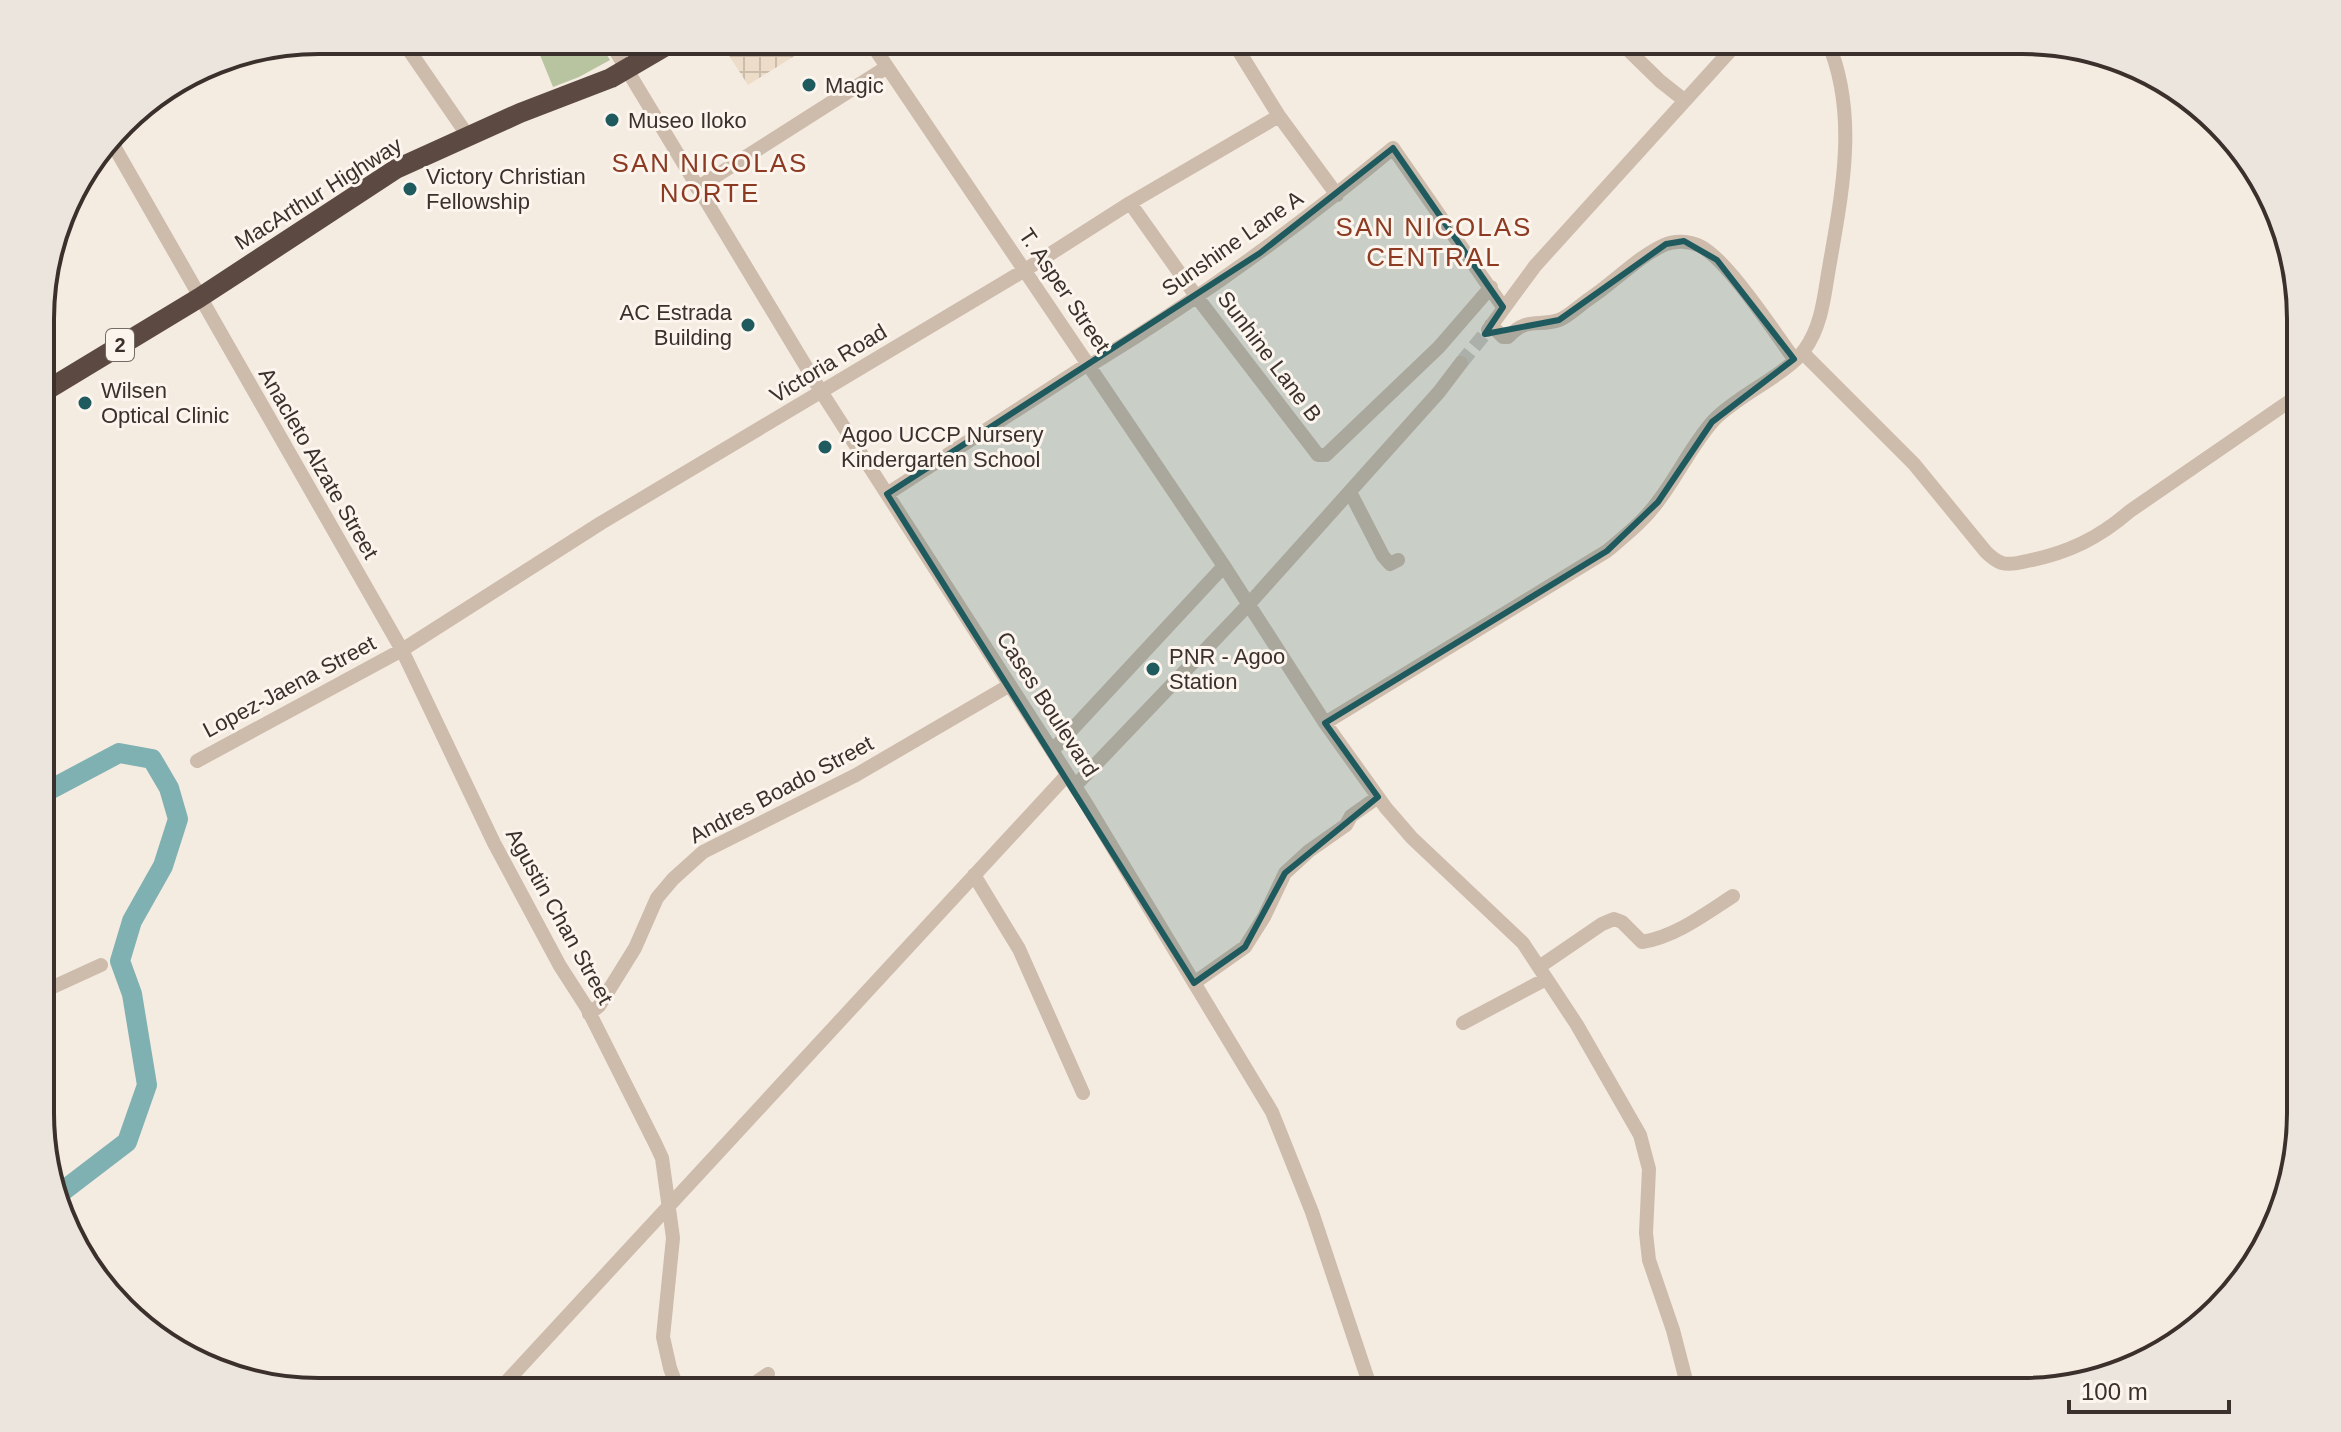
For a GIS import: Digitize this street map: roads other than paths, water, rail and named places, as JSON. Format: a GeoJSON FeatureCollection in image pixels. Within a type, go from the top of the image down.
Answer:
{"type":"FeatureCollection","features":[{"type":"Feature","properties":{"kind":"highway","name":"MacArthur Highway"},"geometry":{"type":"LineString","coordinates":[[54,386],[199,298],[396,169],[626,70],[653,54]]}},
{"type":"Feature","properties":{"kind":"street"},"geometry":{"type":"LineString","coordinates":[[412,54],[468,136]]}},
{"type":"Feature","properties":{"kind":"street","name":"Cases Boulevard"},"geometry":{"type":"LineString","coordinates":[[617,54],[822,393],[1071,781],[1272,1112],[1312,1212],[1367,1377]]}},
{"type":"Feature","properties":{"kind":"street","name":"T. Asper Street"},"geometry":{"type":"LineString","coordinates":[[878,54],[1224,566],[1325,723],[1378,797],[1412,838],[1523,943],[1577,1025],[1644,1144],[1649,1169],[1646,1233],[1649,1260],[1685,1377]]}},
{"type":"Feature","properties":{"kind":"street"},"geometry":{"type":"LineString","coordinates":[[1241,54],[1279,116],[1337,195]]}},
{"type":"Feature","properties":{"kind":"street"},"geometry":{"type":"LineString","coordinates":[[1632,54],[1684,100]]}},
{"type":"Feature","properties":{"kind":"street"},"geometry":{"type":"LineString","coordinates":[[1727,54],[1535,266],[1489,327],[1508,337],[1521,326],[1559,320],[1666,244],[1684,241],[1702,247],[1742,288],[1798,356],[1914,464],[1986,552],[2005,564],[2052,556],[2081,546],[2110,529],[2130,511],[2286,404]]}},
{"type":"Feature","properties":{"kind":"street"},"geometry":{"type":"LineString","coordinates":[[1325,723],[1607,551],[1639,524],[1658,502],[1712,422],[1736,399],[1798,356],[1816,331],[1842,193],[1847,148],[1839,76],[1832,54]]}},
{"type":"Feature","properties":{"kind":"street"},"geometry":{"type":"LineString","coordinates":[[697,188],[887,67]]}},
{"type":"Feature","properties":{"kind":"street","name":"Victoria Road"},"geometry":{"type":"LineString","coordinates":[[402,650],[601,523],[1279,116]]}},
{"type":"Feature","properties":{"kind":"street","name":"Sunshine Lane A"},"geometry":{"type":"LineString","coordinates":[[887,494],[1088,365],[1141,335],[1337,195],[1393,148],[1491,287]]}},
{"type":"Feature","properties":{"kind":"street","name":"Anacleto Alzate Street"},"geometry":{"type":"LineString","coordinates":[[116,149],[402,650]]}},
{"type":"Feature","properties":{"kind":"street","name":"Sunhine Lane B"},"geometry":{"type":"LineString","coordinates":[[1130,203],[1196,296],[1318,455],[1326,455],[1439,347],[1491,287]]}},
{"type":"Feature","properties":{"kind":"street"},"geometry":{"type":"LineString","coordinates":[[1491,287],[1503,307]]}},
{"type":"Feature","properties":{"kind":"street"},"geometry":{"type":"LineString","coordinates":[[510,1378],[974,875],[1249,604],[1461,363]]}},
{"type":"Feature","properties":{"kind":"street"},"geometry":{"type":"LineString","coordinates":[[1350,492],[1383,556],[1390,564],[1398,560]]}},
{"type":"Feature","properties":{"kind":"street"},"geometry":{"type":"LineString","coordinates":[[1052,751],[1224,566]]}},
{"type":"Feature","properties":{"kind":"street","name":"Lopez-Jaena Street"},"geometry":{"type":"LineString","coordinates":[[197,761],[402,650]]}},
{"type":"Feature","properties":{"kind":"street","name":"Agustin Chan Street"},"geometry":{"type":"LineString","coordinates":[[402,650],[494,843],[589,1014],[662,1158],[673,1238],[663,1337],[674,1378]]}},
{"type":"Feature","properties":{"kind":"street","name":"Andres Boado Street"},"geometry":{"type":"LineString","coordinates":[[589,1014],[599,1006],[635,948],[657,898],[703,852],[856,775],[1010,685]]}},
{"type":"Feature","properties":{"kind":"street"},"geometry":{"type":"LineString","coordinates":[[1194,983],[1245,947],[1264,917],[1285,873],[1378,797]]}},
{"type":"Feature","properties":{"kind":"street"},"geometry":{"type":"LineString","coordinates":[[974,875],[1019,949],[1083,1093]]}},
{"type":"Feature","properties":{"kind":"street"},"geometry":{"type":"LineString","coordinates":[[1463,1023],[1543,973],[1602,924],[1614,919],[1622,922],[1642,942],[1653,941],[1691,923],[1733,896]]}},
{"type":"Feature","properties":{"kind":"street"},"geometry":{"type":"LineString","coordinates":[[54,987],[101,965]]}},
{"type":"Feature","properties":{"kind":"street"},"geometry":{"type":"LineString","coordinates":[[763,1378],[768,1374]]}},
{"type":"Feature","properties":{"kind":"waterway"},"geometry":{"type":"LineString","coordinates":[[54,788],[119,753],[152,759],[169,788],[178,819],[163,866],[132,921],[120,961],[132,994],[147,1085],[127,1142],[66,1189]]}},
{"type":"Feature","properties":{"kind":"tunnel"},"geometry":{"type":"LineString","coordinates":[[1461,363],[1488,330]]}},
{"type":"Feature","properties":{"kind":"place","name":"Magic"},"geometry":{"type":"Point","coordinates":[809,85]}},
{"type":"Feature","properties":{"kind":"place","name":"Museo Iloko"},"geometry":{"type":"Point","coordinates":[612,120]}},
{"type":"Feature","properties":{"kind":"place","name":"Victory Christian Fellowship"},"geometry":{"type":"Point","coordinates":[410,189]}},
{"type":"Feature","properties":{"kind":"place","name":"AC Estrada Building"},"geometry":{"type":"Point","coordinates":[748,325]}},
{"type":"Feature","properties":{"kind":"place","name":"Wilsen Optical Clinic"},"geometry":{"type":"Point","coordinates":[85,403]}},
{"type":"Feature","properties":{"kind":"place","name":"Agoo UCCP Nursery Kindergarten School"},"geometry":{"type":"Point","coordinates":[825,447]}},
{"type":"Feature","properties":{"kind":"place","name":"PNR - Agoo Station"},"geometry":{"type":"Point","coordinates":[1153,669]}},
{"type":"Feature","properties":{"kind":"district","name":"SAN NICOLAS NORTE"},"geometry":{"type":"Point","coordinates":[710,178]}},
{"type":"Feature","properties":{"kind":"district","name":"SAN NICOLAS CENTRAL"},"geometry":{"type":"Point","coordinates":[1434,242]}}]}
